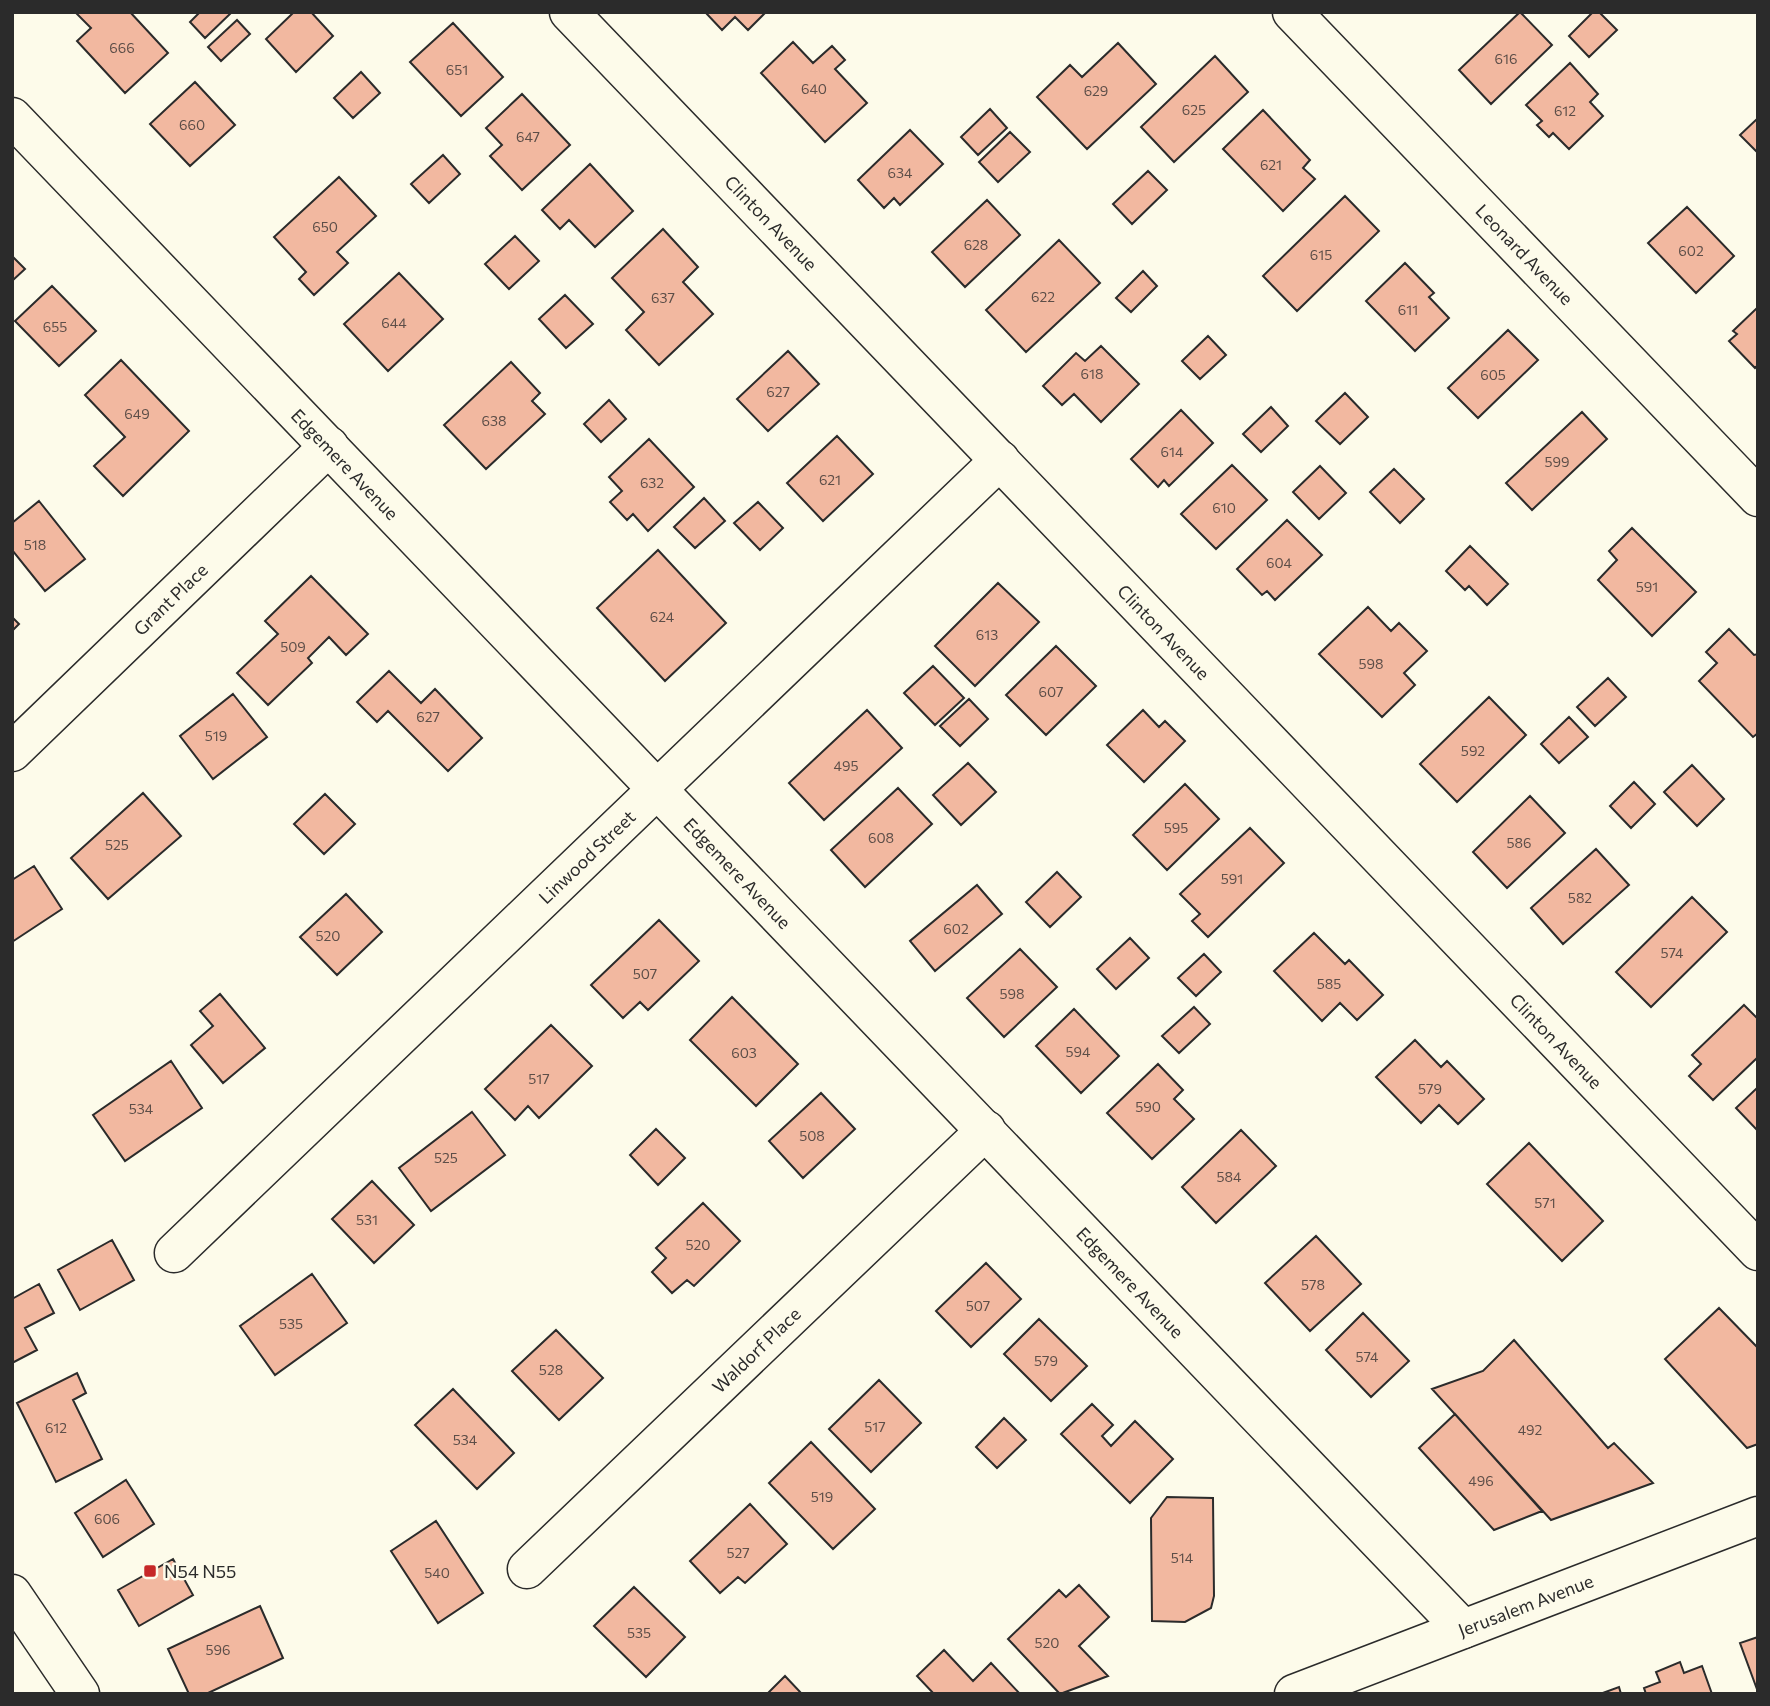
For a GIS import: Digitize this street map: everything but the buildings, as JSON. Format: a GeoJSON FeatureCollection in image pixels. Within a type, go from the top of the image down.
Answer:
{"type":"FeatureCollection","features":[{"type":"Feature","properties":{"kind":"street","name":"Clinton Avenue"},"geometry":{"type":"LineString","coordinates":[[569,12],[1758,1251]]}},
{"type":"Feature","properties":{"kind":"street","name":"Leonard Avenue"},"geometry":{"type":"LineString","coordinates":[[1292,12],[1758,497]]}},
{"type":"Feature","properties":{"kind":"street","name":"Edgemere Avenue"},"geometry":{"type":"LineString","coordinates":[[12,117],[1464,1629]]}},
{"type":"Feature","properties":{"kind":"street","name":"Grant Place"},"geometry":{"type":"LineString","coordinates":[[12,752],[329,446]]}},
{"type":"Feature","properties":{"kind":"street","name":"Linwood Street"},"geometry":{"type":"LineString","coordinates":[[174,1253],[1000,460]]}},
{"type":"Feature","properties":{"kind":"street","name":"Waldorf Place"},"geometry":{"type":"LineString","coordinates":[[527,1569],[986,1130]]}},
{"type":"Feature","properties":{"kind":"street","name":"Jerusalem Avenue"},"geometry":{"type":"LineString","coordinates":[[1294,1694],[1758,1516]]}},
{"type":"Feature","properties":{"kind":"street"},"geometry":{"type":"LineString","coordinates":[[12,1594],[80,1694]]}},
{"type":"Feature","properties":{"kind":"place","name":"N54 N55"},"geometry":{"type":"Point","coordinates":[150,1571]}}]}
